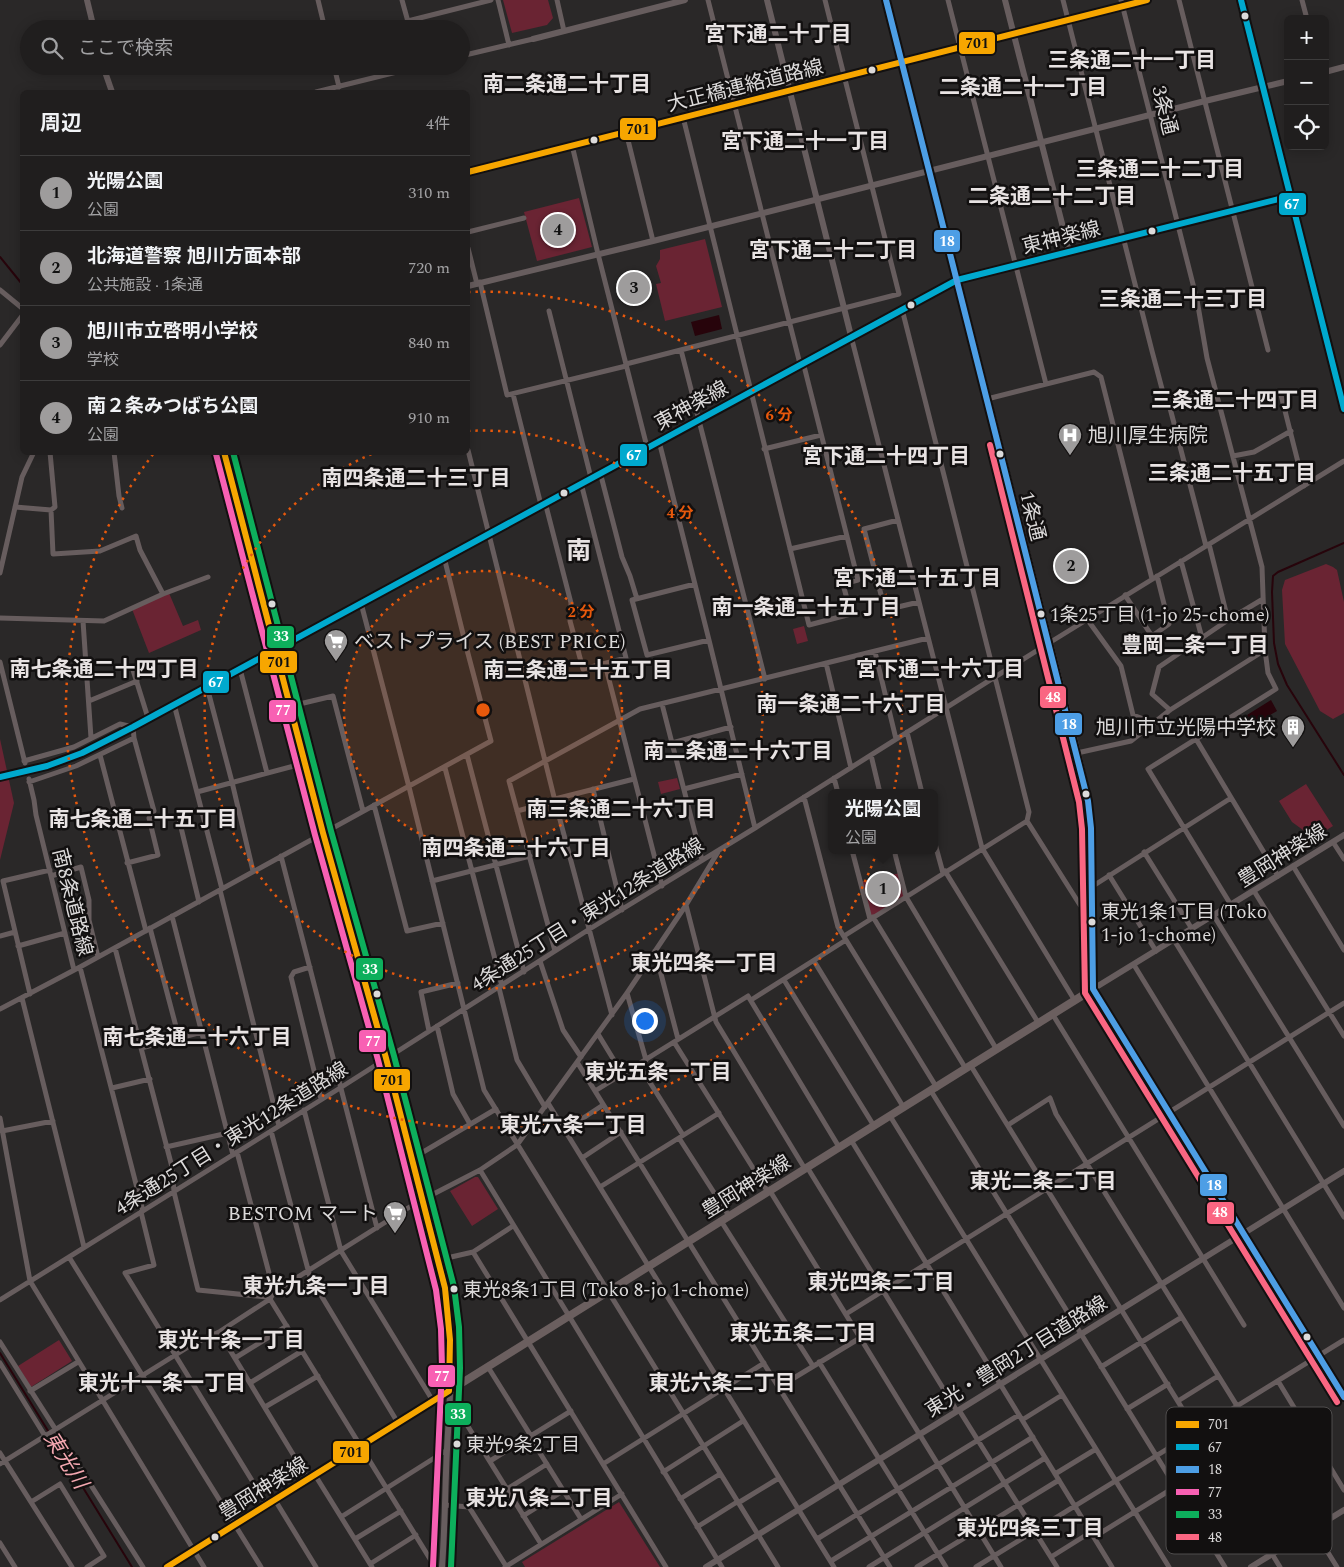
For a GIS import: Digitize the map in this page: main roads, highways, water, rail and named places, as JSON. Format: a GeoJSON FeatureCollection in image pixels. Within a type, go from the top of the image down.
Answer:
{"type":"FeatureCollection","features":[{"type":"Feature","properties":{"kind":"main road","name":"1条通"},"geometry":{"type":"LineString","coordinates":[[886,0],[1088,801],[1093,886],[1094,989]]}},
{"type":"Feature","properties":{"kind":"main road","name":"豊岡神楽線"},"geometry":{"type":"LineString","coordinates":[[167,1567],[1094,989]]}},
{"type":"Feature","properties":{"kind":"main road"},"geometry":{"type":"LineString","coordinates":[[1094,989],[1344,1398]]}},
{"type":"Feature","properties":{"kind":"waterway"},"geometry":{"type":"LineString","coordinates":[[0,257],[20,282]]}},
{"type":"Feature","properties":{"kind":"waterway"},"geometry":{"type":"LineString","coordinates":[[1344,543],[1278,572],[1273,576],[1272,592],[1274,643],[1278,664],[1287,685],[1344,775]]}},
{"type":"Feature","properties":{"kind":"waterway","name":"東光川"},"geometry":{"type":"LineString","coordinates":[[0,1353],[132,1567]]}},
{"type":"Feature","properties":{"kind":"place","name":"南２条みつばち公園"},"geometry":{"type":"Point","coordinates":[558,230]}},
{"type":"Feature","properties":{"kind":"place","name":"旭川市立啓明小学校"},"geometry":{"type":"Point","coordinates":[634,288]}},
{"type":"Feature","properties":{"kind":"place","name":"旭川厚生病院"},"geometry":{"type":"Point","coordinates":[1070,456]}},
{"type":"Feature","properties":{"kind":"place","name":"北海道警察 旭川方面本部"},"geometry":{"type":"Point","coordinates":[1071,566]}},
{"type":"Feature","properties":{"kind":"place","name":"1条25丁目 (1-jo 25-chome)"},"geometry":{"type":"Point","coordinates":[1041,614]}},
{"type":"Feature","properties":{"kind":"place","name":"ベストプライス (BEST PRICE)"},"geometry":{"type":"Point","coordinates":[336,662]}},
{"type":"Feature","properties":{"kind":"place","name":"旭川市立光陽中学校"},"geometry":{"type":"Point","coordinates":[1293,748]}},
{"type":"Feature","properties":{"kind":"place","name":"光陽公園"},"geometry":{"type":"Point","coordinates":[883,889]}},
{"type":"Feature","properties":{"kind":"place","name":"東光1条1丁目 (Toko 1-jo 1-chome)"},"geometry":{"type":"Point","coordinates":[1092,922]}},
{"type":"Feature","properties":{"kind":"place","name":"BESTOM マート"},"geometry":{"type":"Point","coordinates":[395,1234]}},
{"type":"Feature","properties":{"kind":"place","name":"東光8条1丁目 (Toko 8-jo 1-chome)"},"geometry":{"type":"Point","coordinates":[454,1289]}},
{"type":"Feature","properties":{"kind":"place","name":"東光9条2丁目"},"geometry":{"type":"Point","coordinates":[457,1444]}},
{"type":"Feature","properties":{"kind":"district","name":"宮下通二十丁目"},"geometry":{"type":"Point","coordinates":[778,34]}},
{"type":"Feature","properties":{"kind":"district","name":"三条通二十一丁目"},"geometry":{"type":"Point","coordinates":[1132,60]}},
{"type":"Feature","properties":{"kind":"district","name":"南二条通二十丁目"},"geometry":{"type":"Point","coordinates":[567,84]}},
{"type":"Feature","properties":{"kind":"district","name":"二条通二十一丁目"},"geometry":{"type":"Point","coordinates":[1023,87]}},
{"type":"Feature","properties":{"kind":"district","name":"宮下通二十一丁目"},"geometry":{"type":"Point","coordinates":[805,141]}},
{"type":"Feature","properties":{"kind":"district","name":"三条通二十二丁目"},"geometry":{"type":"Point","coordinates":[1160,169]}},
{"type":"Feature","properties":{"kind":"district","name":"二条通二十二丁目"},"geometry":{"type":"Point","coordinates":[1052,196]}},
{"type":"Feature","properties":{"kind":"district","name":"宮下通二十二丁目"},"geometry":{"type":"Point","coordinates":[833,250]}},
{"type":"Feature","properties":{"kind":"district","name":"三条通二十三丁目"},"geometry":{"type":"Point","coordinates":[1183,299]}},
{"type":"Feature","properties":{"kind":"district","name":"三条通二十四丁目"},"geometry":{"type":"Point","coordinates":[1235,400]}},
{"type":"Feature","properties":{"kind":"district","name":"宮下通二十四丁目"},"geometry":{"type":"Point","coordinates":[886,456]}},
{"type":"Feature","properties":{"kind":"district","name":"三条通二十五丁目"},"geometry":{"type":"Point","coordinates":[1232,473]}},
{"type":"Feature","properties":{"kind":"district","name":"南四条通二十三丁目"},"geometry":{"type":"Point","coordinates":[416,478]}},
{"type":"Feature","properties":{"kind":"district","name":"南"},"geometry":{"type":"Point","coordinates":[579,550]}},
{"type":"Feature","properties":{"kind":"district","name":"宮下通二十五丁目"},"geometry":{"type":"Point","coordinates":[917,578]}},
{"type":"Feature","properties":{"kind":"district","name":"南一条通二十五丁目"},"geometry":{"type":"Point","coordinates":[806,607]}},
{"type":"Feature","properties":{"kind":"district","name":"豊岡二条一丁目"},"geometry":{"type":"Point","coordinates":[1195,645]}},
{"type":"Feature","properties":{"kind":"district","name":"南七条通二十四丁目"},"geometry":{"type":"Point","coordinates":[104,669]}},
{"type":"Feature","properties":{"kind":"district","name":"宮下通二十六丁目"},"geometry":{"type":"Point","coordinates":[940,669]}},
{"type":"Feature","properties":{"kind":"district","name":"南三条通二十五丁目"},"geometry":{"type":"Point","coordinates":[578,670]}},
{"type":"Feature","properties":{"kind":"district","name":"南一条通二十六丁目"},"geometry":{"type":"Point","coordinates":[851,704]}},
{"type":"Feature","properties":{"kind":"district","name":"南二条通二十六丁目"},"geometry":{"type":"Point","coordinates":[738,751]}},
{"type":"Feature","properties":{"kind":"district","name":"南三条通二十六丁目"},"geometry":{"type":"Point","coordinates":[621,809]}},
{"type":"Feature","properties":{"kind":"district","name":"南七条通二十五丁目"},"geometry":{"type":"Point","coordinates":[143,819]}},
{"type":"Feature","properties":{"kind":"district","name":"南四条通二十六丁目"},"geometry":{"type":"Point","coordinates":[516,848]}},
{"type":"Feature","properties":{"kind":"district","name":"東光四条一丁目"},"geometry":{"type":"Point","coordinates":[704,963]}},
{"type":"Feature","properties":{"kind":"district","name":"南七条通二十六丁目"},"geometry":{"type":"Point","coordinates":[197,1037]}},
{"type":"Feature","properties":{"kind":"district","name":"東光五条一丁目"},"geometry":{"type":"Point","coordinates":[658,1072]}},
{"type":"Feature","properties":{"kind":"district","name":"東光六条一丁目"},"geometry":{"type":"Point","coordinates":[573,1125]}},
{"type":"Feature","properties":{"kind":"district","name":"東光二条二丁目"},"geometry":{"type":"Point","coordinates":[1043,1181]}},
{"type":"Feature","properties":{"kind":"district","name":"東光四条二丁目"},"geometry":{"type":"Point","coordinates":[881,1282]}},
{"type":"Feature","properties":{"kind":"district","name":"東光九条一丁目"},"geometry":{"type":"Point","coordinates":[316,1286]}},
{"type":"Feature","properties":{"kind":"district","name":"東光五条二丁目"},"geometry":{"type":"Point","coordinates":[803,1333]}},
{"type":"Feature","properties":{"kind":"district","name":"東光十条一丁目"},"geometry":{"type":"Point","coordinates":[231,1340]}},
{"type":"Feature","properties":{"kind":"district","name":"東光十一条一丁目"},"geometry":{"type":"Point","coordinates":[162,1383]}},
{"type":"Feature","properties":{"kind":"district","name":"東光六条二丁目"},"geometry":{"type":"Point","coordinates":[722,1383]}},
{"type":"Feature","properties":{"kind":"district","name":"東光八条二丁目"},"geometry":{"type":"Point","coordinates":[539,1498]}},
{"type":"Feature","properties":{"kind":"district","name":"東光四条三丁目"},"geometry":{"type":"Point","coordinates":[1030,1528]}}]}
